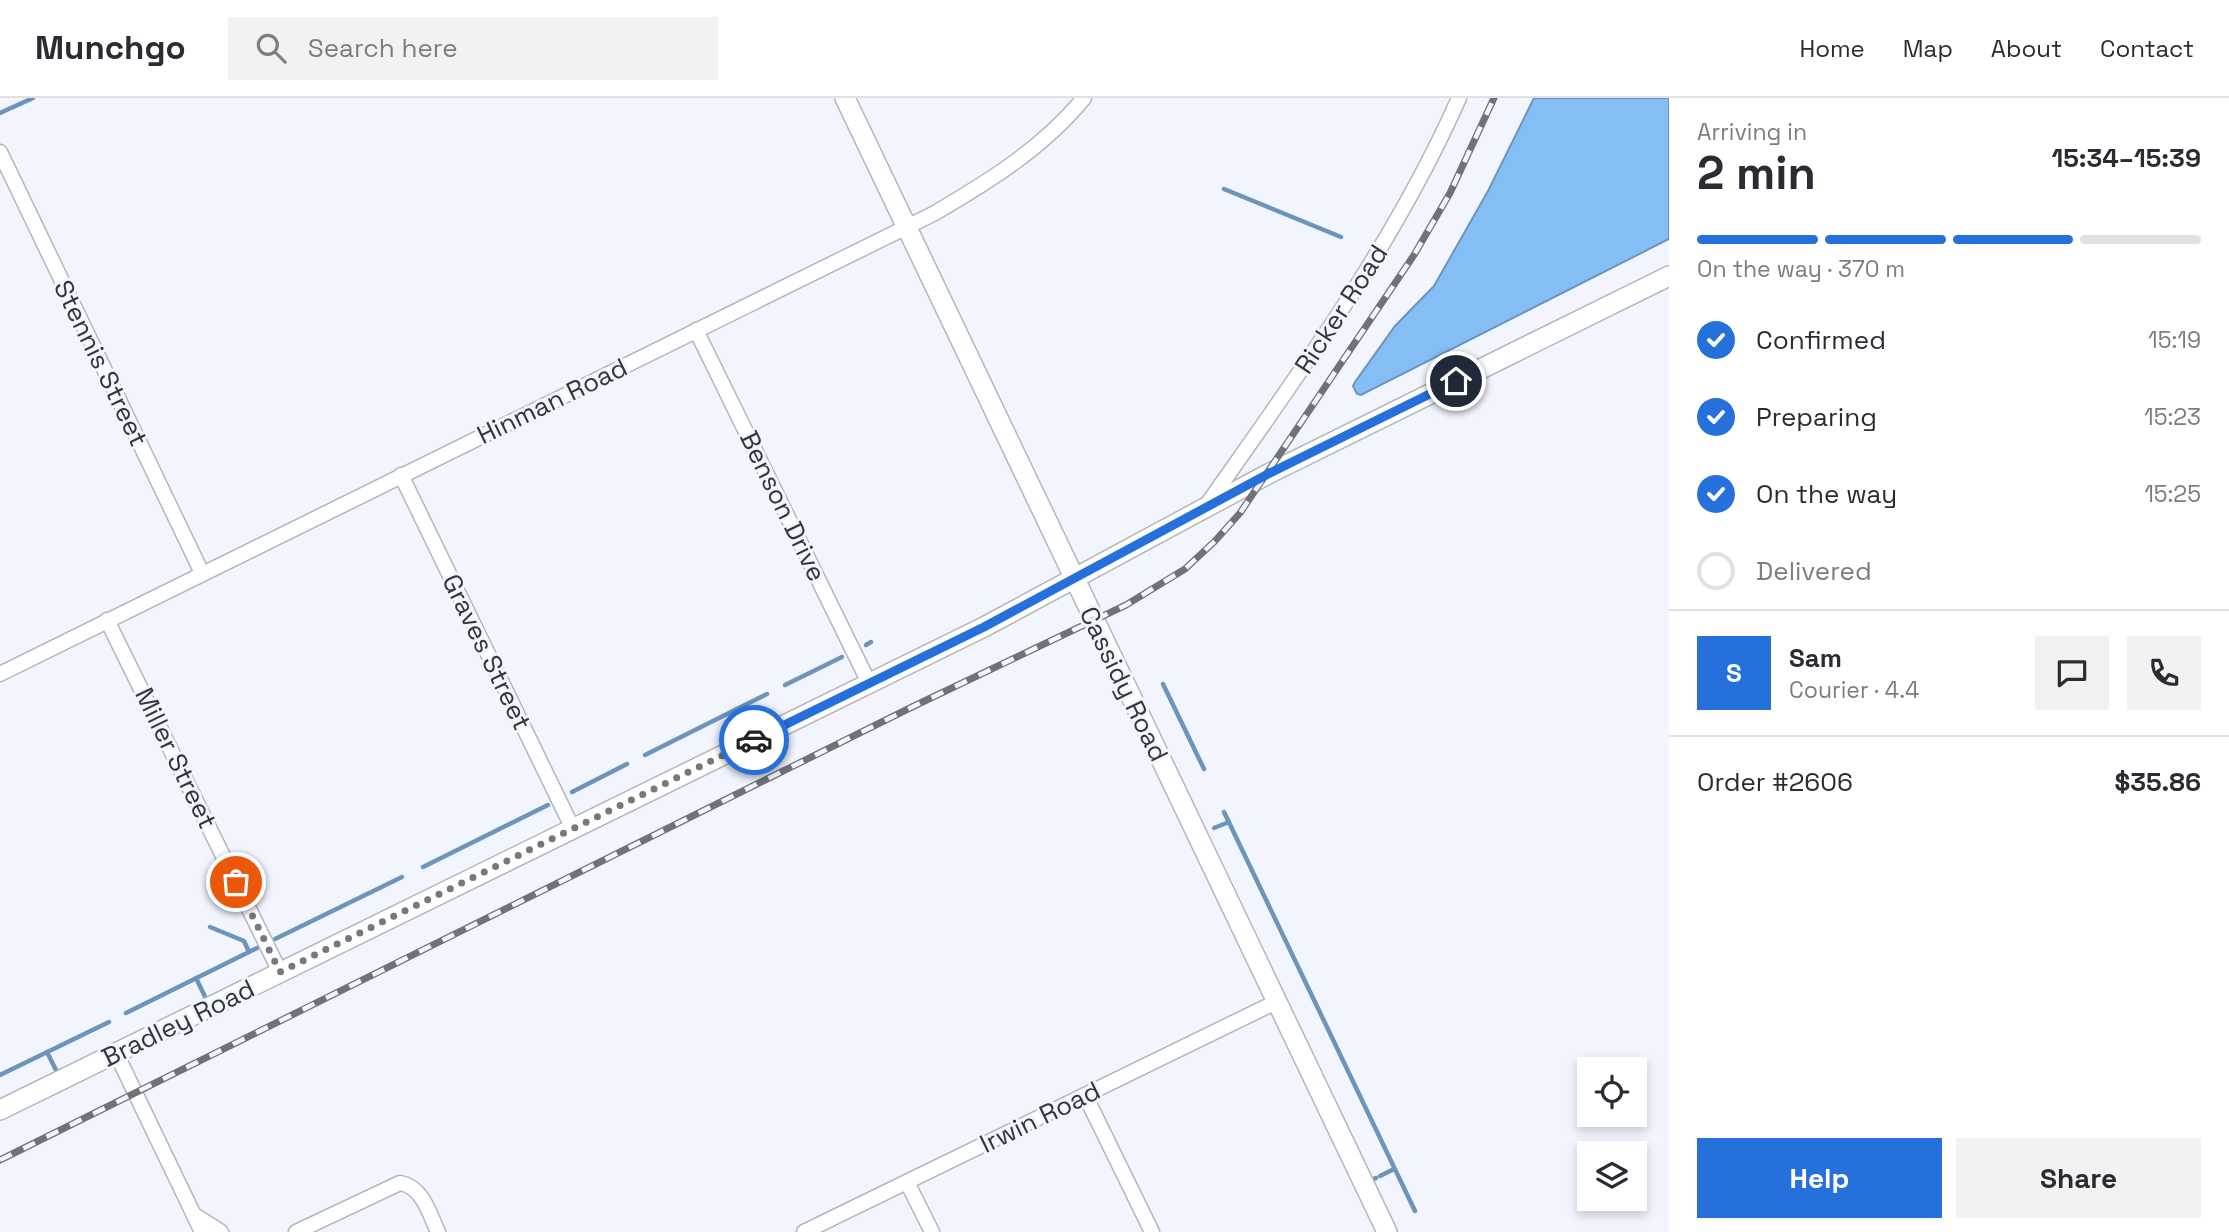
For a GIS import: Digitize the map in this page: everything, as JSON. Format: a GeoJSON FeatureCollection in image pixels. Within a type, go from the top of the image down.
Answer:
{"type":"FeatureCollection","features":[{"type":"Feature","properties":{"kind":"street","name":"Cassidy Road"},"geometry":{"type":"LineString","coordinates":[[845,98],[1387,1232]]}},
{"type":"Feature","properties":{"kind":"street","name":"Hinman Road"},"geometry":{"type":"LineString","coordinates":[[0,674],[906,227],[951,203],[1018,160],[1048,136],[1084,98]]}},
{"type":"Feature","properties":{"kind":"street","name":"Ricker Road"},"geometry":{"type":"LineString","coordinates":[[1204,509],[1366,273],[1434,154],[1459,98]]}},
{"type":"Feature","properties":{"kind":"street","name":"Stennis Street"},"geometry":{"type":"LineString","coordinates":[[0,152],[202,573]]}},
{"type":"Feature","properties":{"kind":"street","name":"Bradley Road"},"geometry":{"type":"LineString","coordinates":[[0,1110],[984,627],[1268,474],[1669,275]]}},
{"type":"Feature","properties":{"kind":"street","name":"Benson Drive"},"geometry":{"type":"LineString","coordinates":[[696,330],[869,683]]}},
{"type":"Feature","properties":{"kind":"street","name":"Graves Street"},"geometry":{"type":"LineString","coordinates":[[401,475],[573,829]]}},
{"type":"Feature","properties":{"kind":"street","name":"Miller Street"},"geometry":{"type":"LineString","coordinates":[[107,620],[280,972]]}},
{"type":"Feature","properties":{"kind":"street","name":"Irwin Road"},"geometry":{"type":"LineString","coordinates":[[804,1232],[1276,1002]]}},
{"type":"Feature","properties":{"kind":"street"},"geometry":{"type":"LineString","coordinates":[[116,1053],[202,1232]]}},
{"type":"Feature","properties":{"kind":"street"},"geometry":{"type":"LineString","coordinates":[[1085,1096],[1152,1232]]}},
{"type":"Feature","properties":{"kind":"street"},"geometry":{"type":"LineString","coordinates":[[907,1182],[932,1232]]}},
{"type":"Feature","properties":{"kind":"street"},"geometry":{"type":"LineString","coordinates":[[296,1232],[393,1185],[407,1185],[420,1194],[438,1232]]}},
{"type":"Feature","properties":{"kind":"street"},"geometry":{"type":"LineString","coordinates":[[194,1214],[221,1232]]}},
{"type":"Feature","properties":{"kind":"water"},"geometry":{"type":"Polygon","coordinates":[[[1534,98],[1669,98],[1669,239],[1361,395],[1357,394],[1353,386],[1355,382],[1395,326],[1434,286],[1488,191],[1534,98]]]}},
{"type":"Feature","properties":{"kind":"waterway"},"geometry":{"type":"LineString","coordinates":[[0,113],[33,98]]}},
{"type":"Feature","properties":{"kind":"waterway"},"geometry":{"type":"LineString","coordinates":[[1224,189],[1341,237]]}},
{"type":"Feature","properties":{"kind":"waterway"},"geometry":{"type":"LineString","coordinates":[[866,645],[871,642]]}},
{"type":"Feature","properties":{"kind":"waterway"},"geometry":{"type":"LineString","coordinates":[[785,685],[842,657]]}},
{"type":"Feature","properties":{"kind":"waterway"},"geometry":{"type":"LineString","coordinates":[[1163,684],[1204,769]]}},
{"type":"Feature","properties":{"kind":"waterway"},"geometry":{"type":"LineString","coordinates":[[645,755],[767,694]]}},
{"type":"Feature","properties":{"kind":"waterway"},"geometry":{"type":"LineString","coordinates":[[572,792],[627,764]]}},
{"type":"Feature","properties":{"kind":"waterway"},"geometry":{"type":"LineString","coordinates":[[423,867],[548,805]]}},
{"type":"Feature","properties":{"kind":"waterway"},"geometry":{"type":"LineString","coordinates":[[1224,812],[1415,1211]]}},
{"type":"Feature","properties":{"kind":"waterway"},"geometry":{"type":"LineString","coordinates":[[1214,828],[1229,822]]}},
{"type":"Feature","properties":{"kind":"waterway"},"geometry":{"type":"LineString","coordinates":[[275,939],[402,877]]}},
{"type":"Feature","properties":{"kind":"waterway"},"geometry":{"type":"LineString","coordinates":[[210,927],[244,941],[249,952]]}},
{"type":"Feature","properties":{"kind":"waterway"},"geometry":{"type":"LineString","coordinates":[[126,1013],[257,948]]}},
{"type":"Feature","properties":{"kind":"waterway"},"geometry":{"type":"LineString","coordinates":[[196,978],[208,1003]]}},
{"type":"Feature","properties":{"kind":"waterway"},"geometry":{"type":"LineString","coordinates":[[0,1075],[109,1022]]}},
{"type":"Feature","properties":{"kind":"waterway"},"geometry":{"type":"LineString","coordinates":[[47,1052],[59,1076]]}},
{"type":"Feature","properties":{"kind":"waterway"},"geometry":{"type":"LineString","coordinates":[[1380,1176],[1394,1169]]}},
{"type":"Feature","properties":{"kind":"waterway"},"geometry":{"type":"LineString","coordinates":[[1368,1182],[1376,1178]]}},
{"type":"Feature","properties":{"kind":"railway"},"geometry":{"type":"LineString","coordinates":[[0,1160],[912,707],[1126,605],[1185,569],[1240,513],[1414,255],[1450,193],[1494,98]]}},
{"type":"Feature","properties":{"kind":"way so far"},"geometry":{"type":"LineString","coordinates":[[236,882],[280,972],[754,740]]}},
{"type":"Feature","properties":{"kind":"route"},"geometry":{"type":"LineString","coordinates":[[754,740],[984,627],[1268,474],[1456,381]]}}]}
